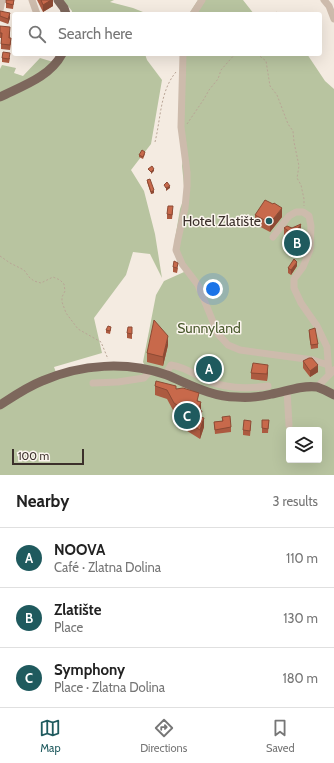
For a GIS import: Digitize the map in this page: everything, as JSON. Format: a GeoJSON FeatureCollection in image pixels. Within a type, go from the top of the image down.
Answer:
{"type":"FeatureCollection","features":[{"type":"Feature","properties":{"kind":"main road"},"geometry":{"type":"LineString","coordinates":[[58,0],[65,12]]}},
{"type":"Feature","properties":{"kind":"main road"},"geometry":{"type":"LineString","coordinates":[[0,97],[45,74],[61,56]]}},
{"type":"Feature","properties":{"kind":"main road"},"geometry":{"type":"LineString","coordinates":[[0,405],[19,392],[42,381],[77,370],[114,365],[122,365],[166,375],[218,395],[235,398],[259,396],[302,387],[317,387],[334,395]]}},
{"type":"Feature","properties":{"kind":"street"},"geometry":{"type":"LineString","coordinates":[[0,10],[2,0]]}},
{"type":"Feature","properties":{"kind":"street"},"geometry":{"type":"LineString","coordinates":[[32,0],[36,12]]}},
{"type":"Feature","properties":{"kind":"street"},"geometry":{"type":"LineString","coordinates":[[193,12],[202,0]]}},
{"type":"Feature","properties":{"kind":"street"},"geometry":{"type":"LineString","coordinates":[[324,0],[329,6],[334,18]]}},
{"type":"Feature","properties":{"kind":"street"},"geometry":{"type":"LineString","coordinates":[[183,56],[181,127],[187,172],[187,187],[185,208],[176,250],[182,264],[198,285],[218,334],[228,345],[240,350],[313,360],[331,370]]}},
{"type":"Feature","properties":{"kind":"street"},"geometry":{"type":"LineString","coordinates":[[273,237],[289,216],[296,212],[303,212],[309,216],[311,226],[310,250],[303,267],[294,279],[294,288],[317,326],[327,347],[331,370],[317,387]]}},
{"type":"Feature","properties":{"kind":"street"},"geometry":{"type":"LineString","coordinates":[[166,375],[171,365],[190,370],[207,380],[229,387],[242,388],[268,386]]}},
{"type":"Feature","properties":{"kind":"street"},"geometry":{"type":"LineString","coordinates":[[93,383],[118,382],[144,378],[150,371]]}},
{"type":"Feature","properties":{"kind":"street"},"geometry":{"type":"LineString","coordinates":[[287,390],[289,425]]}},
{"type":"Feature","properties":{"kind":"path"},"geometry":{"type":"LineString","coordinates":[[181,127],[188,124],[209,90],[218,79],[221,70],[233,56]]}},
{"type":"Feature","properties":{"kind":"path"},"geometry":{"type":"LineString","coordinates":[[260,56],[266,61],[270,86],[278,95],[288,124],[294,132],[294,142],[299,166],[297,178],[301,185],[304,199],[303,212]]}},
{"type":"Feature","properties":{"kind":"path"},"geometry":{"type":"LineString","coordinates":[[155,142],[162,100],[171,78],[183,64]]}},
{"type":"Feature","properties":{"kind":"path"},"geometry":{"type":"LineString","coordinates":[[0,256],[24,270],[34,281],[41,283],[53,277],[60,280],[64,284],[65,290],[62,297],[62,302],[66,313],[78,329],[101,342],[105,355],[114,365]]}},
{"type":"Feature","properties":{"kind":"green space"},"geometry":{"type":"Polygon","coordinates":[[[63,0],[114,0],[110,2],[143,12],[72,12],[63,0]]]}},
{"type":"Feature","properties":{"kind":"green space"},"geometry":{"type":"Polygon","coordinates":[[[198,0],[243,0],[252,12],[190,12],[198,0]]]}},
{"type":"Feature","properties":{"kind":"green space","name":"Sunnyland"},"geometry":{"type":"Polygon","coordinates":[[[65,56],[146,56],[162,80],[151,144],[131,170],[144,191],[155,234],[162,278],[150,254],[133,252],[126,275],[94,318],[102,353],[54,367],[57,375],[145,366],[143,362],[156,295],[164,281],[184,272],[174,245],[180,209],[185,195],[182,166],[184,152],[181,56],[308,56],[325,81],[334,89],[334,475],[0,475],[0,69],[2,65],[16,68],[14,73],[23,76],[40,58],[60,64],[65,56]]]}},
{"type":"Feature","properties":{"kind":"building"},"geometry":{"type":"Polygon","coordinates":[[[6,0],[14,0],[13,5],[6,3],[6,0]]]}},
{"type":"Feature","properties":{"kind":"building"},"geometry":{"type":"Polygon","coordinates":[[[41,0],[51,0],[43,5],[41,0]]]}},
{"type":"Feature","properties":{"kind":"building"},"geometry":{"type":"Polygon","coordinates":[[[0,11],[10,13],[8,19],[0,16],[0,11]]]}},
{"type":"Feature","properties":{"kind":"building"},"geometry":{"type":"Polygon","coordinates":[[[0,26],[10,27],[10,45],[1,44],[2,33],[0,33],[0,26]]]}},
{"type":"Feature","properties":{"kind":"building"},"geometry":{"type":"Polygon","coordinates":[[[3,52],[10,53],[9,59],[2,58],[3,52]]]}},
{"type":"Feature","properties":{"kind":"building"},"geometry":{"type":"Polygon","coordinates":[[[142,150],[145,152],[143,157],[139,155],[142,150]]]}},
{"type":"Feature","properties":{"kind":"building"},"geometry":{"type":"Polygon","coordinates":[[[152,166],[154,169],[151,172],[148,169],[152,166]]]}},
{"type":"Feature","properties":{"kind":"building"},"geometry":{"type":"Polygon","coordinates":[[[150,179],[154,190],[151,192],[147,180],[150,179]]]}},
{"type":"Feature","properties":{"kind":"building"},"geometry":{"type":"Polygon","coordinates":[[[167,182],[170,186],[166,188],[164,185],[167,182]]]}},
{"type":"Feature","properties":{"kind":"building"},"geometry":{"type":"Polygon","coordinates":[[[265,200],[282,208],[270,223],[255,215],[265,200]]]}},
{"type":"Feature","properties":{"kind":"building"},"geometry":{"type":"Polygon","coordinates":[[[168,206],[173,206],[172,215],[167,214],[168,206]]]}},
{"type":"Feature","properties":{"kind":"building"},"geometry":{"type":"Polygon","coordinates":[[[301,224],[297,230],[303,230],[303,242],[300,242],[300,246],[293,247],[295,244],[290,240],[290,232],[284,228],[287,226],[292,228],[301,224]]]}},
{"type":"Feature","properties":{"kind":"building"},"geometry":{"type":"Polygon","coordinates":[[[294,259],[297,262],[291,270],[288,268],[294,259]]]}},
{"type":"Feature","properties":{"kind":"building"},"geometry":{"type":"Polygon","coordinates":[[[174,261],[178,263],[177,268],[173,267],[174,261]]]}},
{"type":"Feature","properties":{"kind":"building"},"geometry":{"type":"Polygon","coordinates":[[[154,320],[168,336],[163,357],[147,353],[154,320]]]}},
{"type":"Feature","properties":{"kind":"building"},"geometry":{"type":"Polygon","coordinates":[[[108,326],[111,327],[110,331],[106,330],[108,326]]]}},
{"type":"Feature","properties":{"kind":"building"},"geometry":{"type":"Polygon","coordinates":[[[128,327],[132,327],[132,334],[127,333],[128,327]]]}},
{"type":"Feature","properties":{"kind":"building"},"geometry":{"type":"Polygon","coordinates":[[[315,328],[318,344],[311,345],[309,330],[315,328]]]}},
{"type":"Feature","properties":{"kind":"building"},"geometry":{"type":"Polygon","coordinates":[[[312,358],[318,365],[310,371],[303,361],[312,358]]]}},
{"type":"Feature","properties":{"kind":"building"},"geometry":{"type":"Polygon","coordinates":[[[253,363],[268,365],[267,374],[251,373],[253,363]]]}},
{"type":"Feature","properties":{"kind":"building"},"geometry":{"type":"Polygon","coordinates":[[[156,381],[176,386],[176,389],[183,388],[199,393],[197,401],[201,402],[198,410],[202,411],[200,417],[204,418],[200,430],[176,415],[174,410],[177,405],[174,403],[167,390],[155,386],[156,381]]]}},
{"type":"Feature","properties":{"kind":"building"},"geometry":{"type":"Polygon","coordinates":[[[230,416],[231,427],[215,430],[214,422],[223,421],[222,417],[230,416]]]}},
{"type":"Feature","properties":{"kind":"building"},"geometry":{"type":"Polygon","coordinates":[[[244,420],[251,421],[250,431],[243,430],[244,420]]]}},
{"type":"Feature","properties":{"kind":"building"},"geometry":{"type":"Polygon","coordinates":[[[262,420],[269,420],[268,429],[262,428],[262,420]]]}},
{"type":"Feature","properties":{"kind":"place","name":"Hotel Zlatište"},"geometry":{"type":"Point","coordinates":[269,221]}},
{"type":"Feature","properties":{"kind":"place","name":"Zlatište"},"geometry":{"type":"Point","coordinates":[297,243]}},
{"type":"Feature","properties":{"kind":"place","name":"NOOVA"},"geometry":{"type":"Point","coordinates":[209,369]}},
{"type":"Feature","properties":{"kind":"place","name":"Symphony"},"geometry":{"type":"Point","coordinates":[187,416]}}]}
